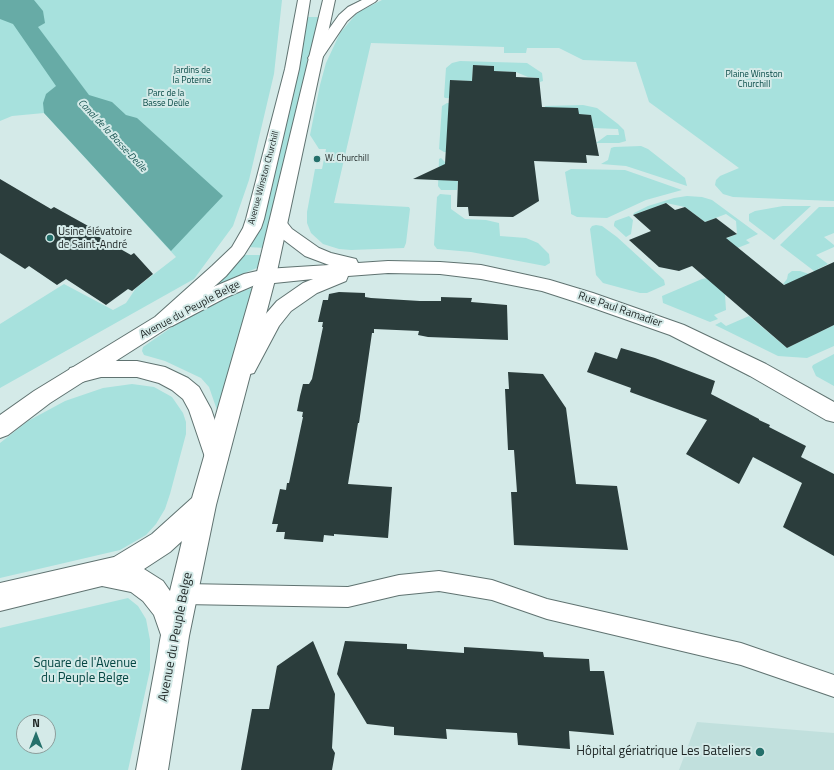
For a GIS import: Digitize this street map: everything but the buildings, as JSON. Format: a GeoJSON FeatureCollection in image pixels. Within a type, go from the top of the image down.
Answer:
{"type":"FeatureCollection","features":[{"type":"Feature","properties":{"kind":"main road","name":"Avenue Winston Churchill"},"geometry":{"type":"LineString","coordinates":[[162,322],[220,272],[238,251],[252,228],[290,76],[304,0]]}},
{"type":"Feature","properties":{"kind":"main road","name":"Avenue Winston Churchill"},"geometry":{"type":"LineString","coordinates":[[266,276],[329,0]]}},
{"type":"Feature","properties":{"kind":"main road"},"geometry":{"type":"LineString","coordinates":[[315,58],[343,18],[352,10],[371,0]]}},
{"type":"Feature","properties":{"kind":"main road","name":"Rue Paul Ramadier"},"geometry":{"type":"LineString","coordinates":[[278,223],[282,229],[304,247],[320,256],[348,263],[388,267],[440,268],[481,272],[543,285],[586,298],[653,321],[704,342],[777,380],[834,413]]}},
{"type":"Feature","properties":{"kind":"main road","name":"Rue Paul Ramadier"},"geometry":{"type":"LineString","coordinates":[[266,276],[388,267]]}},
{"type":"Feature","properties":{"kind":"main road","name":"Rue Paul Ramadier"},"geometry":{"type":"LineString","coordinates":[[235,393],[249,360],[264,331],[277,313],[289,301],[310,288],[332,278],[388,267]]}},
{"type":"Feature","properties":{"kind":"main road","name":"Avenue du Peuple Belge"},"geometry":{"type":"LineString","coordinates":[[0,428],[42,397],[162,322],[220,292],[251,279],[266,276],[203,505],[175,636],[152,770]]}},
{"type":"Feature","properties":{"kind":"main road","name":"Avenue du Peuple Belge"},"geometry":{"type":"LineString","coordinates":[[78,374],[100,369],[137,369],[156,373],[176,382],[191,393],[200,409],[216,459]]}},
{"type":"Feature","properties":{"kind":"main road"},"geometry":{"type":"LineString","coordinates":[[0,597],[117,569],[148,552],[177,530],[203,505]]}},
{"type":"Feature","properties":{"kind":"main road"},"geometry":{"type":"LineString","coordinates":[[102,573],[124,576],[139,581],[153,591],[167,612],[175,636]]}},
{"type":"Feature","properties":{"kind":"lane"},"geometry":{"type":"LineString","coordinates":[[184,594],[348,597],[399,585],[439,581],[492,590],[547,609],[741,654],[834,686]]}},
{"type":"Feature","properties":{"kind":"shaded area","name":"Hôpital gériatrique Les Bateliers"},"geometry":{"type":"Polygon","coordinates":[[[697,722],[834,733],[834,770],[679,770],[697,722]]]}},
{"type":"Feature","properties":{"kind":"green space","name":"Parc de la Basse Deûle"},"geometry":{"type":"Polygon","coordinates":[[[0,0],[282,0],[274,74],[249,180],[233,226],[194,279],[0,388],[0,324],[64,284],[113,310],[126,303],[136,288],[176,257],[44,113],[12,116],[0,121],[0,0]]]}},
{"type":"Feature","properties":{"kind":"green space","name":"Plaine Winston Churchill"},"geometry":{"type":"Polygon","coordinates":[[[382,0],[834,0],[834,201],[733,197],[723,194],[715,185],[716,180],[720,176],[739,168],[649,102],[636,62],[583,60],[559,48],[527,48],[526,53],[504,53],[504,47],[371,43],[334,203],[409,207],[406,243],[404,248],[351,250],[339,249],[323,244],[311,233],[307,223],[307,212],[315,169],[322,169],[326,149],[319,149],[310,135],[320,85],[326,63],[340,33],[358,12],[382,0]]]}},
{"type":"Feature","properties":{"kind":"green space"},"geometry":{"type":"Polygon","coordinates":[[[305,17],[321,17],[266,248],[247,247],[305,17]]]}},
{"type":"Feature","properties":{"kind":"green space"},"geometry":{"type":"Polygon","coordinates":[[[460,61],[527,63],[542,73],[543,81],[540,82],[539,78],[528,77],[516,72],[494,71],[494,66],[473,65],[472,81],[450,80],[484,100],[445,98],[446,68],[452,63],[460,61]]]}},
{"type":"Feature","properties":{"kind":"green space"},"geometry":{"type":"Polygon","coordinates":[[[447,103],[484,103],[471,153],[444,152],[439,149],[442,106],[447,103]]]}},
{"type":"Feature","properties":{"kind":"green space"},"geometry":{"type":"Polygon","coordinates":[[[583,105],[597,108],[618,124],[624,130],[626,141],[619,143],[596,143],[607,135],[619,135],[618,129],[593,128],[591,115],[546,113],[545,106],[583,105]]]}},
{"type":"Feature","properties":{"kind":"green space"},"geometry":{"type":"Polygon","coordinates":[[[641,146],[648,149],[685,178],[687,186],[626,166],[601,164],[608,160],[611,148],[641,146]]]}},
{"type":"Feature","properties":{"kind":"green space"},"geometry":{"type":"Polygon","coordinates":[[[441,158],[446,163],[444,180],[458,181],[457,190],[441,190],[438,186],[439,159],[441,158]]]}},
{"type":"Feature","properties":{"kind":"green space"},"geometry":{"type":"Polygon","coordinates":[[[571,169],[625,170],[682,190],[646,200],[607,218],[577,217],[571,214],[565,172],[571,169]]]}},
{"type":"Feature","properties":{"kind":"green space"},"geometry":{"type":"Polygon","coordinates":[[[440,194],[451,195],[451,209],[465,219],[486,220],[499,223],[500,236],[526,238],[538,243],[549,254],[550,263],[545,266],[471,252],[437,249],[434,245],[437,197],[440,194]]]}},
{"type":"Feature","properties":{"kind":"green space"},"geometry":{"type":"Polygon","coordinates":[[[687,196],[702,197],[712,200],[758,234],[746,240],[750,243],[735,249],[715,243],[737,234],[736,221],[726,214],[705,222],[685,207],[666,203],[633,215],[634,213],[648,206],[674,198],[687,196]]]}},
{"type":"Feature","properties":{"kind":"green space"},"geometry":{"type":"Polygon","coordinates":[[[783,206],[811,206],[774,240],[749,221],[749,214],[755,211],[783,206]]]}},
{"type":"Feature","properties":{"kind":"green space"},"geometry":{"type":"Polygon","coordinates":[[[819,207],[834,207],[834,233],[824,237],[834,245],[834,247],[816,255],[828,264],[818,269],[830,278],[818,274],[780,245],[819,207]]]}},
{"type":"Feature","properties":{"kind":"green space"},"geometry":{"type":"Polygon","coordinates":[[[629,216],[633,220],[631,234],[626,237],[614,226],[614,224],[615,221],[629,216]]]}},
{"type":"Feature","properties":{"kind":"green space"},"geometry":{"type":"Polygon","coordinates":[[[592,226],[602,226],[617,237],[664,280],[665,285],[647,293],[640,293],[603,283],[596,275],[590,229],[592,226]]]}},
{"type":"Feature","properties":{"kind":"green space"},"geometry":{"type":"Polygon","coordinates":[[[243,255],[265,255],[262,266],[212,290],[210,289],[243,255]]]}},
{"type":"Feature","properties":{"kind":"green space"},"geometry":{"type":"Polygon","coordinates":[[[792,271],[800,271],[812,275],[806,289],[783,284],[787,279],[788,274],[792,271]]]}},
{"type":"Feature","properties":{"kind":"green space"},"geometry":{"type":"Polygon","coordinates":[[[707,278],[743,287],[725,295],[726,310],[714,315],[718,319],[710,322],[663,303],[662,296],[707,278]]]}},
{"type":"Feature","properties":{"kind":"green space"},"geometry":{"type":"Polygon","coordinates":[[[258,286],[218,421],[217,410],[209,387],[201,378],[165,361],[144,355],[142,351],[143,347],[182,320],[214,301],[258,286]]]}},
{"type":"Feature","properties":{"kind":"green space"},"geometry":{"type":"Polygon","coordinates":[[[749,316],[787,348],[834,325],[834,346],[807,358],[778,356],[715,325],[721,322],[726,326],[749,316]]]}},
{"type":"Feature","properties":{"kind":"green space"},"geometry":{"type":"Polygon","coordinates":[[[834,354],[834,386],[816,376],[812,367],[813,365],[834,354]]]}},
{"type":"Feature","properties":{"kind":"green space"},"geometry":{"type":"Polygon","coordinates":[[[132,384],[154,387],[172,397],[183,413],[186,422],[186,434],[170,494],[165,509],[156,524],[146,535],[120,550],[0,578],[0,443],[28,421],[65,401],[103,388],[132,384]]]}},
{"type":"Feature","properties":{"kind":"green space","name":"Square de l'Avenue du Peuple Belge"},"geometry":{"type":"Polygon","coordinates":[[[128,598],[138,606],[146,619],[150,640],[150,670],[128,770],[0,770],[0,628],[128,598]]]}},
{"type":"Feature","properties":{"kind":"water","name":"Canal de la Basse-Deûle"},"geometry":{"type":"Polygon","coordinates":[[[0,0],[34,0],[43,11],[45,23],[38,27],[89,95],[112,102],[126,115],[137,118],[223,196],[171,251],[44,113],[43,103],[46,94],[56,86],[13,24],[0,19],[0,0]]]}},
{"type":"Feature","properties":{"kind":"place","name":"W. Churchill"},"geometry":{"type":"Point","coordinates":[317,159]}},
{"type":"Feature","properties":{"kind":"place","name":"Usine élévatoire de Saint-André"},"geometry":{"type":"Point","coordinates":[50,238]}},
{"type":"Feature","properties":{"kind":"place","name":"Hôpital gériatrique Les Bateliers"},"geometry":{"type":"Point","coordinates":[760,752]}},
{"type":"Feature","properties":{"kind":"park label","name":"Jardins de la Poterne"},"geometry":{"type":"Point","coordinates":[192,76]}}]}
